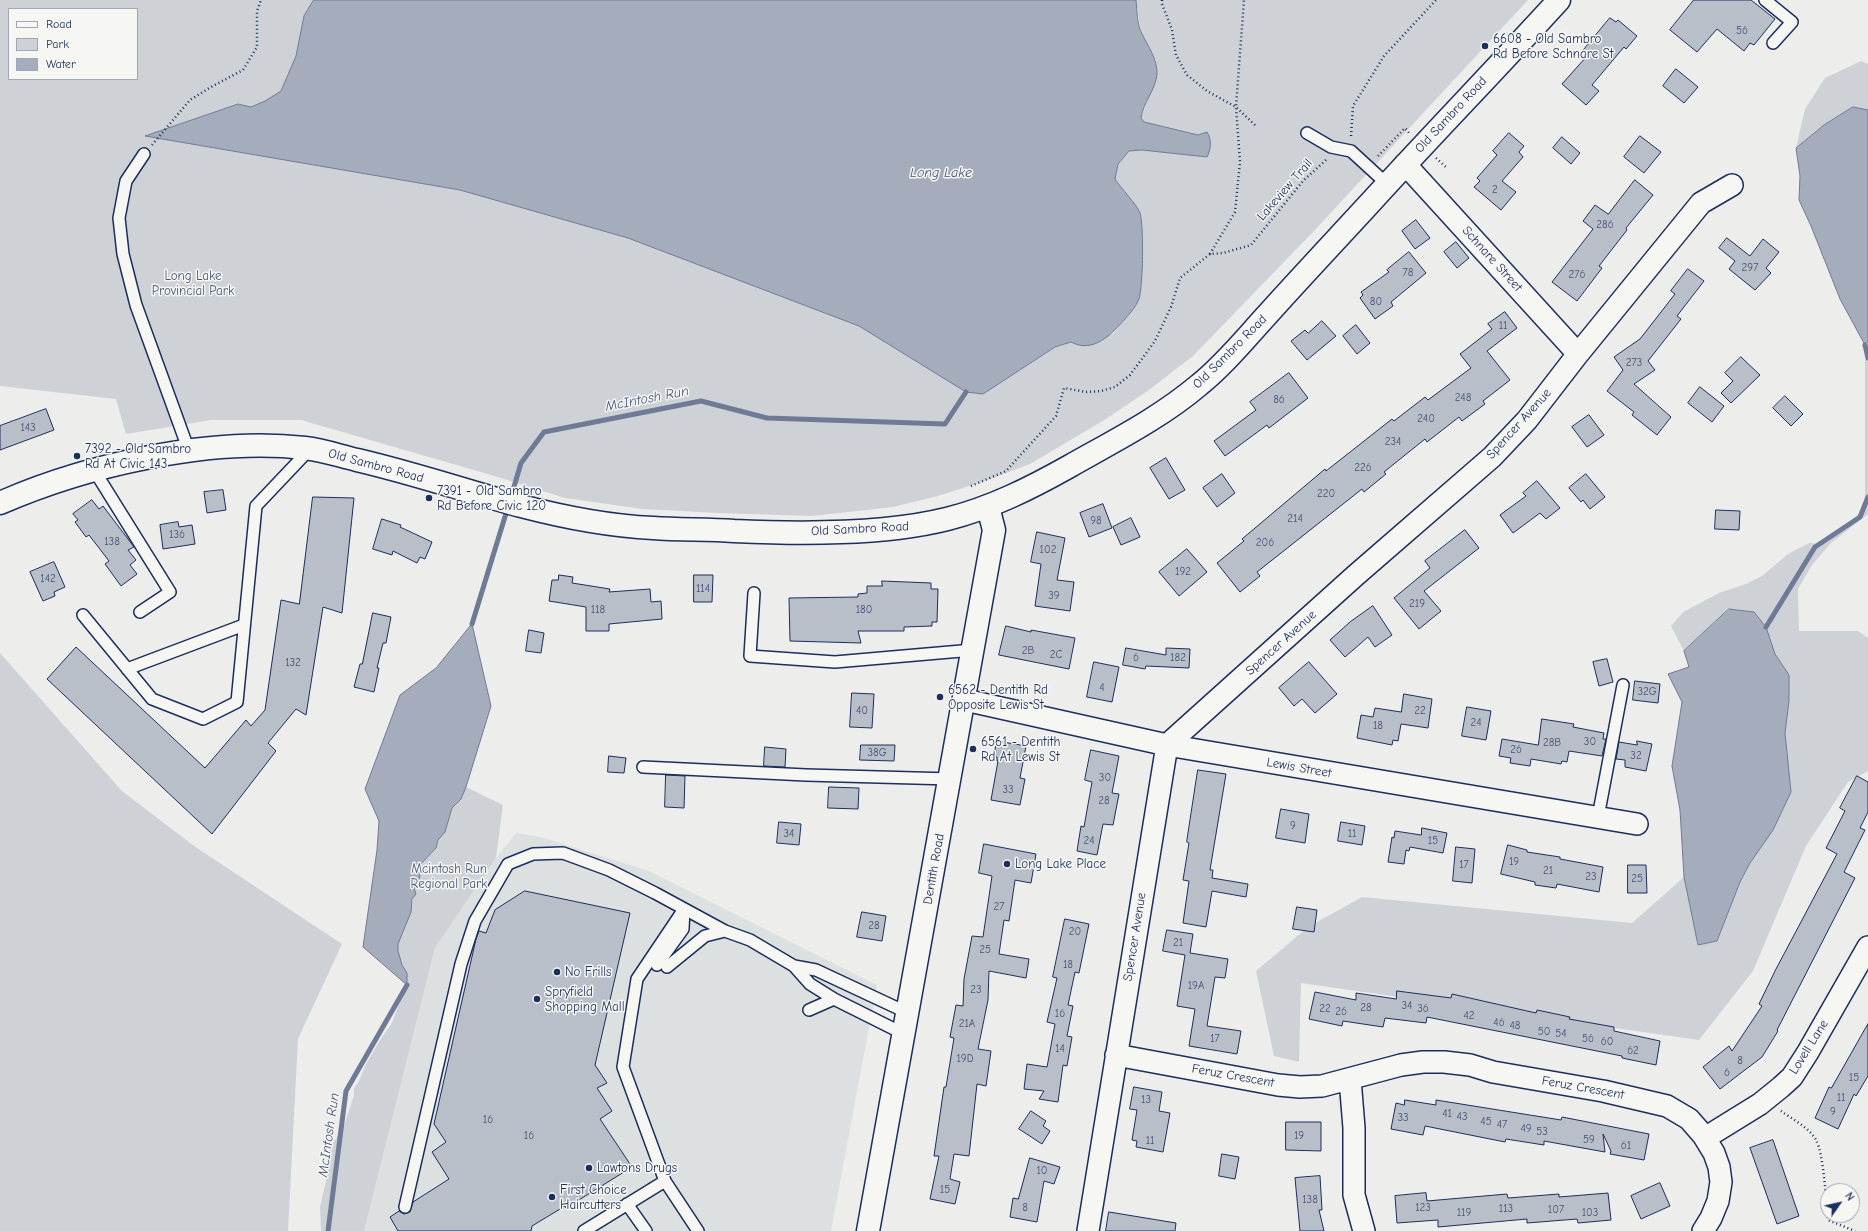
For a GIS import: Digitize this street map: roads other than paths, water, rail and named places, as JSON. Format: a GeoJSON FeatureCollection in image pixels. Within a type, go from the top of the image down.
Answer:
{"type":"FeatureCollection","features":[{"type":"Feature","properties":{"kind":"main road","name":"Old Sambro Road"},"geometry":{"type":"LineString","coordinates":[[0,503],[40,487],[94,470],[142,459],[189,452],[248,447],[310,449],[390,468],[524,507],[602,522],[651,528],[777,532],[872,530],[914,526],[948,519],[988,507],[1050,477],[1140,427],[1202,383],[1240,345],[1405,164],[1559,0]]}},
{"type":"Feature","properties":{"kind":"main road","name":"Dentith Road"},"geometry":{"type":"LineString","coordinates":[[868,1231],[951,779],[994,530],[988,507]]}},
{"type":"Feature","properties":{"kind":"street","name":"Schnare Street"},"geometry":{"type":"LineString","coordinates":[[1405,164],[1578,354]]}},
{"type":"Feature","properties":{"kind":"street","name":"Spencer Avenue"},"geometry":{"type":"LineString","coordinates":[[1088,1231],[1166,745],[1350,580],[1492,457],[1527,420],[1578,354],[1701,203],[1732,185]]}},
{"type":"Feature","properties":{"kind":"street","name":"Lewis Street"},"geometry":{"type":"LineString","coordinates":[[964,700],[1166,745],[1637,824]]}},
{"type":"Feature","properties":{"kind":"street","name":"Lovell Lane"},"geometry":{"type":"LineString","coordinates":[[1705,1138],[1766,1100],[1782,1087],[1800,1065],[1868,947]]}},
{"type":"Feature","properties":{"kind":"street","name":"Feruz Crescent"},"geometry":{"type":"LineString","coordinates":[[1116,1055],[1300,1088],[1332,1084],[1409,1064],[1435,1062],[1461,1064],[1493,1072],[1603,1091],[1659,1103],[1682,1114],[1695,1125],[1705,1138],[1717,1160],[1721,1182],[1716,1208],[1702,1231]]}},
{"type":"Feature","properties":{"kind":"street"},"geometry":{"type":"LineString","coordinates":[[1350,1079],[1354,1128],[1354,1195],[1364,1231]]}},
{"type":"Feature","properties":{"kind":"lane"},"geometry":{"type":"LineString","coordinates":[[1765,0],[1792,22],[1773,43]]}},
{"type":"Feature","properties":{"kind":"lane"},"geometry":{"type":"LineString","coordinates":[[1307,133],[1331,147],[1352,151],[1387,184]]}},
{"type":"Feature","properties":{"kind":"lane"},"geometry":{"type":"LineString","coordinates":[[144,154],[126,181],[119,218],[123,254],[136,305],[189,452]]}},
{"type":"Feature","properties":{"kind":"lane"},"geometry":{"type":"LineString","coordinates":[[83,615],[152,699],[203,719],[237,702],[256,506],[310,449]]}},
{"type":"Feature","properties":{"kind":"lane"},"geometry":{"type":"LineString","coordinates":[[94,470],[170,592],[140,612]]}},
{"type":"Feature","properties":{"kind":"lane"},"geometry":{"type":"LineString","coordinates":[[754,593],[750,656],[835,662],[973,650]]}},
{"type":"Feature","properties":{"kind":"lane"},"geometry":{"type":"LineString","coordinates":[[127,669],[244,625]]}},
{"type":"Feature","properties":{"kind":"lane"},"geometry":{"type":"LineString","coordinates":[[1598,817],[1623,685]]}},
{"type":"Feature","properties":{"kind":"lane"},"geometry":{"type":"LineString","coordinates":[[643,767],[806,775],[951,779]]}},
{"type":"Feature","properties":{"kind":"lane"},"geometry":{"type":"LineString","coordinates":[[405,1207],[461,964],[475,921],[508,864],[533,854],[563,853],[609,870],[725,931],[750,940],[794,966],[810,984],[834,999],[904,1034]]}},
{"type":"Feature","properties":{"kind":"lane"},"geometry":{"type":"LineString","coordinates":[[657,965],[683,929],[684,909]]}},
{"type":"Feature","properties":{"kind":"lane"},"geometry":{"type":"LineString","coordinates":[[698,1231],[664,1181],[623,1067],[637,978],[705,936],[725,931]]}},
{"type":"Feature","properties":{"kind":"lane"},"geometry":{"type":"LineString","coordinates":[[794,966],[816,970],[908,1013]]}},
{"type":"Feature","properties":{"kind":"lane"},"geometry":{"type":"LineString","coordinates":[[809,1010],[834,999]]}},
{"type":"Feature","properties":{"kind":"lane"},"geometry":{"type":"LineString","coordinates":[[584,1231],[664,1181]]}},
{"type":"Feature","properties":{"kind":"lane"},"geometry":{"type":"LineString","coordinates":[[627,1204],[646,1231]]}},
{"type":"Feature","properties":{"kind":"water","name":"Long Lake"},"geometry":{"type":"Polygon","coordinates":[[[314,0],[1136,0],[1139,26],[1157,68],[1156,80],[1142,112],[1141,118],[1144,122],[1198,135],[1207,132],[1210,138],[1210,148],[1207,157],[1142,150],[1129,151],[1118,164],[1115,179],[1140,213],[1142,230],[1142,256],[1139,299],[1133,310],[1114,331],[1101,341],[1087,346],[1071,342],[1055,347],[983,394],[966,392],[859,326],[628,238],[460,190],[145,136],[238,104],[251,107],[265,101],[281,91],[296,56],[304,16],[314,0]]]}},
{"type":"Feature","properties":{"kind":"water"},"geometry":{"type":"Polygon","coordinates":[[[1853,107],[1868,110],[1868,342],[1865,345],[1840,299],[1799,200],[1800,176],[1796,148],[1824,125],[1853,107]]]}},
{"type":"Feature","properties":{"kind":"water"},"geometry":{"type":"Polygon","coordinates":[[[1729,609],[1754,612],[1766,627],[1775,654],[1789,675],[1789,701],[1785,733],[1791,792],[1773,830],[1750,863],[1740,882],[1717,941],[1698,945],[1684,877],[1680,810],[1672,766],[1682,702],[1668,674],[1689,667],[1684,651],[1729,609]]]}},
{"type":"Feature","properties":{"kind":"water"},"geometry":{"type":"Polygon","coordinates":[[[472,624],[491,706],[461,799],[452,808],[445,832],[438,840],[436,848],[419,868],[420,877],[414,888],[416,894],[412,899],[411,912],[398,944],[398,951],[402,965],[407,973],[407,985],[363,947],[377,850],[379,821],[365,789],[400,695],[436,668],[472,624]]]}},
{"type":"Feature","properties":{"kind":"waterway"},"geometry":{"type":"LineString","coordinates":[[1865,345],[1868,358]]}},
{"type":"Feature","properties":{"kind":"waterway","name":"McIntosh Run"},"geometry":{"type":"LineString","coordinates":[[511,497],[521,463],[544,432],[701,401],[767,418],[945,424],[966,392]]}},
{"type":"Feature","properties":{"kind":"waterway"},"geometry":{"type":"LineString","coordinates":[[1766,627],[1815,547],[1860,517],[1868,497]]}},
{"type":"Feature","properties":{"kind":"waterway","name":"McIntosh Run"},"geometry":{"type":"LineString","coordinates":[[472,624],[508,507]]}},
{"type":"Feature","properties":{"kind":"waterway","name":"McIntosh Run"},"geometry":{"type":"LineString","coordinates":[[328,1231],[346,1091],[407,985]]}},
{"type":"Feature","properties":{"kind":"place","name":"6608 - Old Sambro Rd Before Schnare St"},"geometry":{"type":"Point","coordinates":[1485,46]}},
{"type":"Feature","properties":{"kind":"place","name":"7392 - Old Sambro Rd At Civic 143"},"geometry":{"type":"Point","coordinates":[77,456]}},
{"type":"Feature","properties":{"kind":"place","name":"7391 - Old Sambro Rd Before Civic 120"},"geometry":{"type":"Point","coordinates":[429,498]}},
{"type":"Feature","properties":{"kind":"place","name":"6562 - Dentith Rd Opposite Lewis St"},"geometry":{"type":"Point","coordinates":[940,697]}},
{"type":"Feature","properties":{"kind":"place","name":"6561 - Dentith Rd At Lewis St"},"geometry":{"type":"Point","coordinates":[973,749]}},
{"type":"Feature","properties":{"kind":"place","name":"Long Lake Place"},"geometry":{"type":"Point","coordinates":[1007,864]}},
{"type":"Feature","properties":{"kind":"place","name":"No Frills"},"geometry":{"type":"Point","coordinates":[557,972]}},
{"type":"Feature","properties":{"kind":"place","name":"Spryfield Shopping Mall"},"geometry":{"type":"Point","coordinates":[537,999]}},
{"type":"Feature","properties":{"kind":"place","name":"Lawtons Drugs"},"geometry":{"type":"Point","coordinates":[589,1168]}},
{"type":"Feature","properties":{"kind":"place","name":"First Choice Haircutters"},"geometry":{"type":"Point","coordinates":[552,1197]}},
{"type":"Feature","properties":{"kind":"park label","name":"Long Lake Provincial Park"},"geometry":{"type":"Point","coordinates":[193,284]}},
{"type":"Feature","properties":{"kind":"park label","name":"Mcintosh Run Regional Park"},"geometry":{"type":"Point","coordinates":[449,876]}}]}
